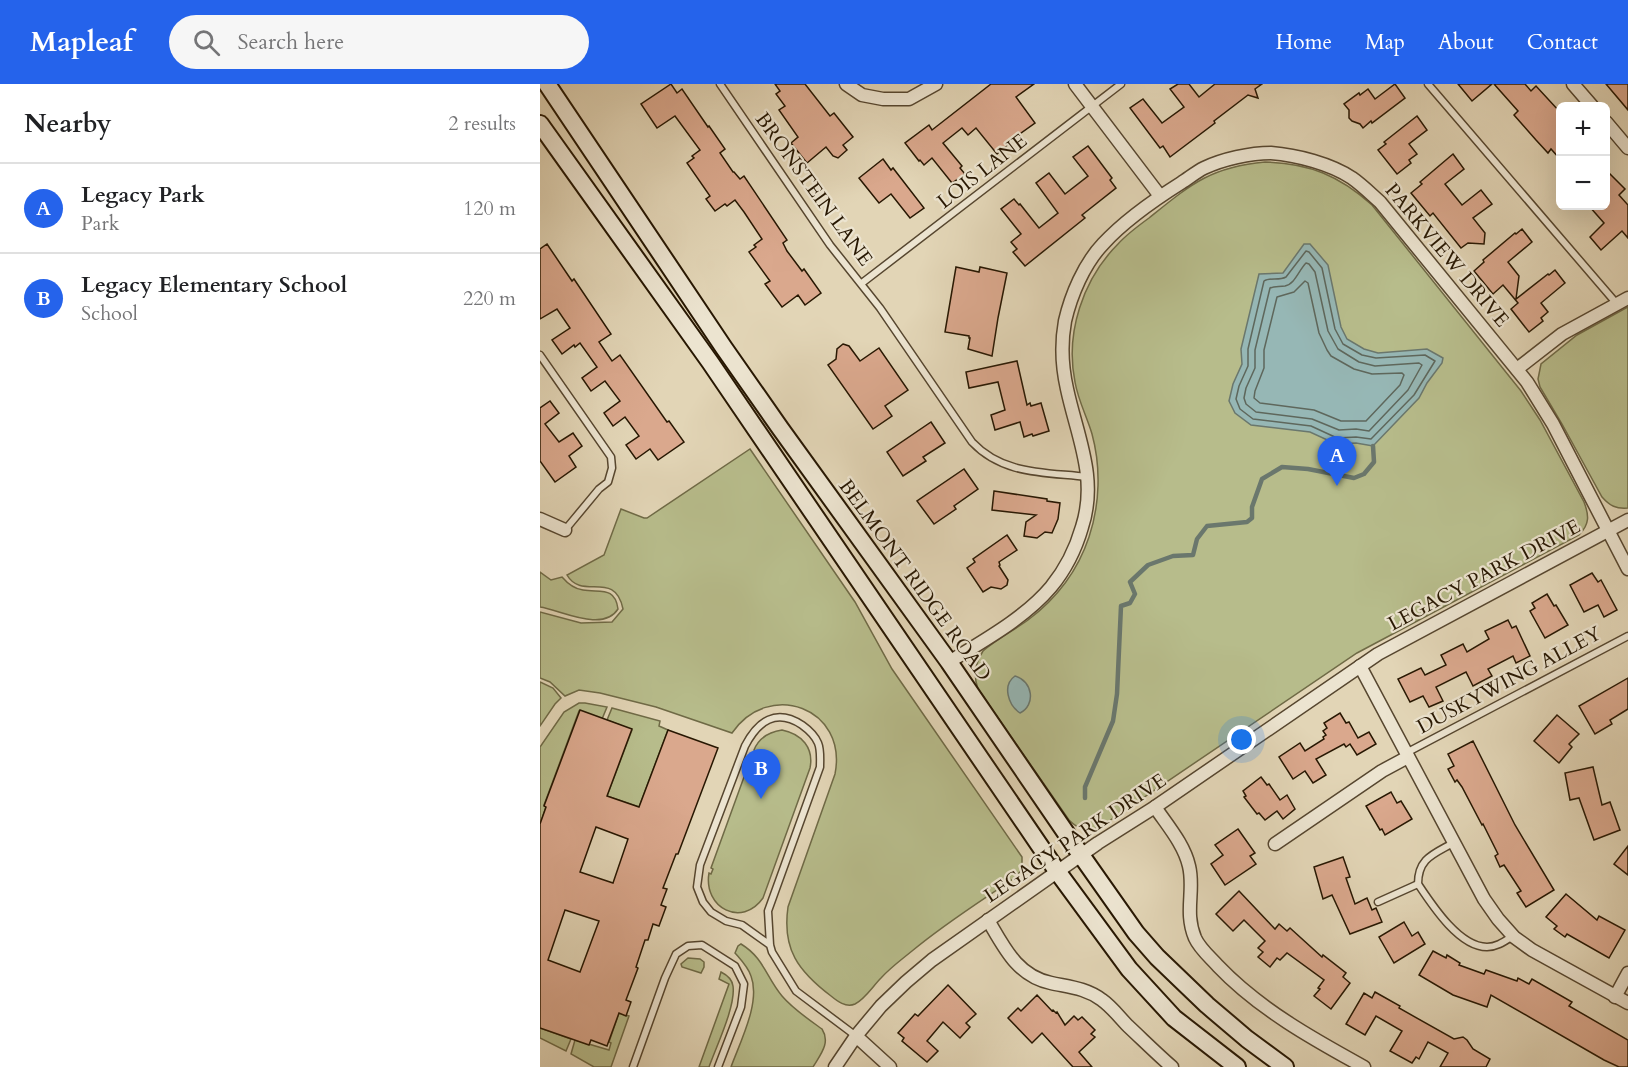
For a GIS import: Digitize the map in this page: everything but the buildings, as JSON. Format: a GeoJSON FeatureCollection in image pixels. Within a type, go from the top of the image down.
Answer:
{"type":"FeatureCollection","features":[{"type":"Feature","properties":{"kind":"main road","name":"BELMONT RIDGE ROAD"},"geometry":{"type":"LineString","coordinates":[[547,84],[786,438],[949,662],[1132,927],[1157,957],[1207,1005],[1246,1039],[1285,1067]]}},
{"type":"Feature","properties":{"kind":"main road"},"geometry":{"type":"LineString","coordinates":[[540,124],[710,362],[1058,871],[1129,969],[1174,1018],[1237,1067]]}},
{"type":"Feature","properties":{"kind":"street"},"geometry":{"type":"LineString","coordinates":[[846,84],[862,95],[883,99],[909,99],[936,84]]}},
{"type":"Feature","properties":{"kind":"street"},"geometry":{"type":"LineString","coordinates":[[1075,84],[1160,196]]}},
{"type":"Feature","properties":{"kind":"street"},"geometry":{"type":"LineString","coordinates":[[1573,84],[1589,102]]}},
{"type":"Feature","properties":{"kind":"street"},"geometry":{"type":"LineString","coordinates":[[1610,128],[1628,148]]}},
{"type":"Feature","properties":{"kind":"street","name":"PARKVIEW DRIVE"},"geometry":{"type":"LineString","coordinates":[[949,662],[1017,618],[1051,586],[1072,553],[1083,525],[1089,500],[1087,477],[1083,448],[1066,388],[1062,343],[1072,297],[1086,268],[1102,245],[1124,224],[1160,196],[1204,168],[1241,156],[1270,153],[1334,168],[1352,178],[1380,202],[1527,381],[1553,424],[1628,569]]}},
{"type":"Feature","properties":{"kind":"street"},"geometry":{"type":"LineString","coordinates":[[1517,369],[1562,334],[1623,301]]}},
{"type":"Feature","properties":{"kind":"street"},"geometry":{"type":"LineString","coordinates":[[540,519],[565,530]]}},
{"type":"Feature","properties":{"kind":"street","name":"LEGACY PARK DRIVE"},"geometry":{"type":"LineString","coordinates":[[835,1067],[856,1036],[881,1006],[906,982],[932,960],[1081,855],[1378,654],[1628,520]]}},
{"type":"Feature","properties":{"kind":"street"},"geometry":{"type":"LineString","coordinates":[[1360,666],[1484,899],[1498,919],[1513,936],[1532,950],[1628,1003]]}},
{"type":"Feature","properties":{"kind":"street"},"geometry":{"type":"LineString","coordinates":[[1275,844],[1407,755]]}},
{"type":"Feature","properties":{"kind":"street"},"geometry":{"type":"LineString","coordinates":[[1155,807],[1183,849],[1189,865],[1190,917],[1195,937],[1202,950],[1227,976],[1283,1019],[1364,1067]]}},
{"type":"Feature","properties":{"kind":"street"},"geometry":{"type":"LineString","coordinates":[[988,920],[1007,954],[1018,966],[1048,983],[1077,987],[1104,1001],[1172,1067]]}},
{"type":"Feature","properties":{"kind":"street"},"geometry":{"type":"LineString","coordinates":[[1616,996],[1628,974]]}},
{"type":"Feature","properties":{"kind":"street"},"geometry":{"type":"LineString","coordinates":[[856,1036],[890,1067]]}},
{"type":"Feature","properties":{"kind":"lane","name":"BRONSTEIN LANE"},"geometry":{"type":"LineString","coordinates":[[720,84],[830,245],[862,283],[972,442],[983,454],[1004,464],[1031,472],[1087,477]]}},
{"type":"Feature","properties":{"kind":"lane","name":"LOIS LANE"},"geometry":{"type":"LineString","coordinates":[[862,283],[1121,84]]}},
{"type":"Feature","properties":{"kind":"lane"},"geometry":{"type":"LineString","coordinates":[[1428,84],[1623,301]]}},
{"type":"Feature","properties":{"kind":"lane"},"geometry":{"type":"LineString","coordinates":[[540,355],[610,457],[612,468],[608,482],[599,489],[565,530]]}},
{"type":"Feature","properties":{"kind":"lane","name":"DUSKYWING ALLEY"},"geometry":{"type":"LineString","coordinates":[[1407,755],[1628,636]]}},
{"type":"Feature","properties":{"kind":"lane"},"geometry":{"type":"LineString","coordinates":[[770,945],[742,925],[726,921],[711,912],[702,902],[698,887],[700,865],[745,746],[753,731],[765,721],[774,718],[791,718],[809,730],[819,744],[820,767],[768,911],[770,945],[796,991],[856,1036]]}},
{"type":"Feature","properties":{"kind":"lane"},"geometry":{"type":"LineString","coordinates":[[1454,842],[1429,857],[1419,868],[1418,884],[1446,922],[1475,945],[1496,946],[1513,936]]}},
{"type":"Feature","properties":{"kind":"lane"},"geometry":{"type":"LineString","coordinates":[[1378,902],[1418,884]]}},
{"type":"Feature","properties":{"kind":"lane"},"geometry":{"type":"LineString","coordinates":[[633,1067],[676,954],[688,946],[702,945],[735,966],[744,984],[741,1007],[718,1067]]}},
{"type":"Feature","properties":{"kind":"green space"},"geometry":{"type":"Polygon","coordinates":[[[1265,162],[1296,165],[1323,173],[1348,186],[1372,205],[1521,391],[1540,420],[1584,502],[1588,515],[1587,523],[1579,535],[1357,653],[1100,827],[1083,829],[1069,820],[978,689],[975,674],[978,660],[983,651],[1028,620],[1057,593],[1079,561],[1093,524],[1098,486],[1097,459],[1092,434],[1076,389],[1073,345],[1080,308],[1095,273],[1125,237],[1189,187],[1229,168],[1265,162]]]}},
{"type":"Feature","properties":{"kind":"green space"},"geometry":{"type":"Polygon","coordinates":[[[1628,307],[1628,508],[1624,508],[1608,503],[1602,497],[1540,387],[1538,379],[1541,364],[1577,335],[1628,307]]]}},
{"type":"Feature","properties":{"kind":"green space"},"geometry":{"type":"Polygon","coordinates":[[[750,449],[855,602],[892,669],[1022,857],[1022,869],[1016,877],[924,941],[888,971],[862,999],[852,1005],[839,1002],[819,987],[801,968],[790,947],[788,935],[788,907],[835,774],[836,751],[830,732],[818,718],[802,708],[784,705],[766,707],[748,717],[732,733],[656,707],[600,693],[579,690],[565,696],[550,682],[540,678],[540,612],[581,623],[612,622],[623,609],[619,597],[613,590],[581,586],[567,575],[604,555],[621,509],[647,518],[750,449]]]}},
{"type":"Feature","properties":{"kind":"green space"},"geometry":{"type":"Polygon","coordinates":[[[540,572],[551,580],[562,577],[577,589],[606,592],[614,597],[618,609],[611,616],[592,620],[540,607],[540,572]]]}},
{"type":"Feature","properties":{"kind":"green space"},"geometry":{"type":"Polygon","coordinates":[[[540,682],[553,688],[561,698],[540,726],[540,682]]]}},
{"type":"Feature","properties":{"kind":"green space"},"geometry":{"type":"Polygon","coordinates":[[[579,703],[607,707],[602,719],[579,711],[544,805],[546,807],[540,824],[540,747],[564,712],[579,703]]]}},
{"type":"Feature","properties":{"kind":"green space"},"geometry":{"type":"Polygon","coordinates":[[[612,708],[660,721],[659,726],[668,730],[639,807],[607,796],[632,730],[607,720],[612,708]]]}},
{"type":"Feature","properties":{"kind":"green space"},"geometry":{"type":"Polygon","coordinates":[[[782,730],[795,735],[805,743],[810,754],[810,768],[763,898],[745,912],[735,913],[726,910],[712,896],[709,873],[711,874],[713,869],[711,868],[756,745],[765,736],[782,730]]]}},
{"type":"Feature","properties":{"kind":"green space"},"geometry":{"type":"Polygon","coordinates":[[[741,944],[755,955],[786,1001],[822,1029],[825,1044],[813,1067],[731,1067],[748,1022],[753,998],[750,973],[735,953],[741,944]]]}},
{"type":"Feature","properties":{"kind":"green space"},"geometry":{"type":"Polygon","coordinates":[[[688,958],[700,959],[704,962],[701,973],[682,967],[681,964],[688,958]]]}},
{"type":"Feature","properties":{"kind":"green space"},"geometry":{"type":"Polygon","coordinates":[[[721,972],[729,978],[732,984],[732,1004],[709,1067],[699,1067],[729,984],[719,979],[721,972]]]}},
{"type":"Feature","properties":{"kind":"green space"},"geometry":{"type":"Polygon","coordinates":[[[619,1013],[629,1016],[611,1067],[594,1067],[571,1054],[575,1040],[609,1050],[611,1043],[609,1042],[619,1013]]]}},
{"type":"Feature","properties":{"kind":"green space"},"geometry":{"type":"Polygon","coordinates":[[[540,1028],[571,1039],[566,1051],[540,1038],[540,1028]]]}},
{"type":"Feature","properties":{"kind":"water"},"geometry":{"type":"Polygon","coordinates":[[[1304,244],[1310,244],[1328,265],[1341,327],[1347,339],[1364,349],[1378,353],[1427,349],[1443,358],[1419,398],[1373,446],[1356,443],[1336,444],[1310,432],[1251,425],[1235,413],[1229,401],[1233,384],[1242,364],[1241,349],[1259,274],[1283,273],[1304,244]]]}},
{"type":"Feature","properties":{"kind":"water"},"geometry":{"type":"Polygon","coordinates":[[[1015,676],[1026,683],[1030,693],[1028,705],[1020,713],[1012,705],[1008,695],[1009,684],[1015,676]]]}},
{"type":"Feature","properties":{"kind":"waterway"},"geometry":{"type":"LineString","coordinates":[[1085,798],[1085,787],[1113,721],[1117,694],[1121,606],[1130,603],[1135,594],[1130,582],[1148,565],[1173,556],[1193,555],[1197,539],[1207,526],[1247,522],[1252,518],[1252,507],[1262,479],[1282,467],[1308,469],[1354,478],[1364,474],[1374,462],[1373,446]]}},
{"type":"Feature","properties":{"kind":"place","name":"Legacy Park"},"geometry":{"type":"Point","coordinates":[1337,486]}},
{"type":"Feature","properties":{"kind":"place","name":"Legacy Elementary School"},"geometry":{"type":"Point","coordinates":[761,799]}}]}
